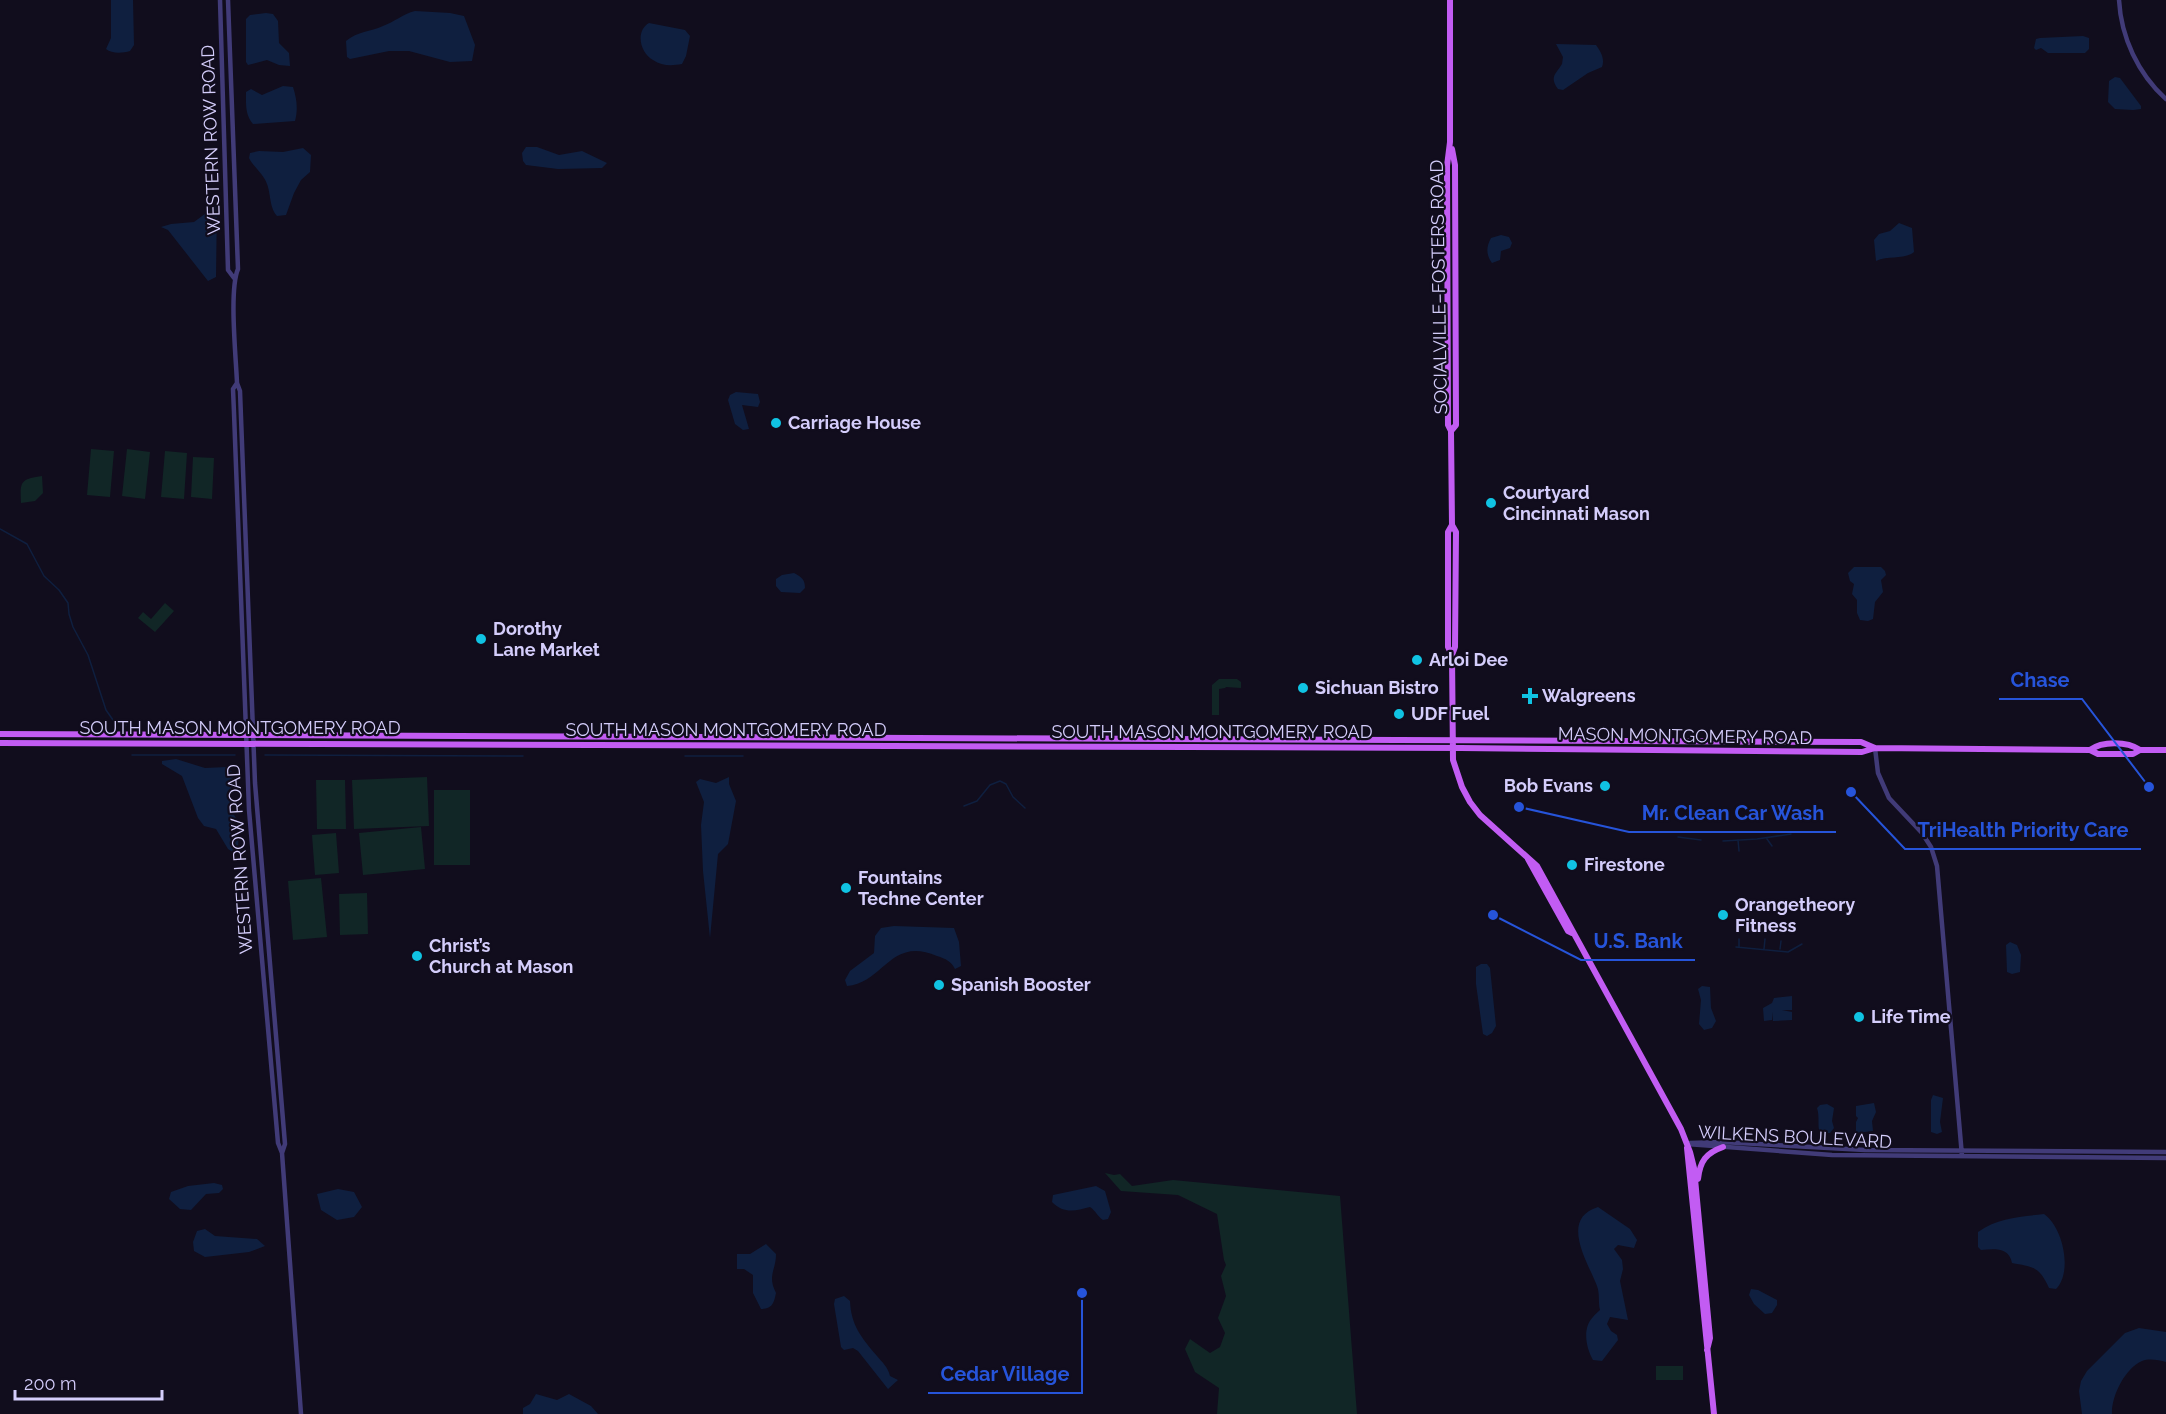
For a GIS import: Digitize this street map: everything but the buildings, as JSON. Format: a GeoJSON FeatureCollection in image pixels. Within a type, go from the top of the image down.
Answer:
{"type":"FeatureCollection","features":[{"type":"Feature","properties":{"kind":"main road","name":"SOCIALVILLE–FOSTERS ROAD"},"geometry":{"type":"LineString","coordinates":[[1450,0],[1450,142],[1447,166],[1448,425],[1451,431],[1452,525],[1456,532],[1452,748],[1458,778],[1470,802],[1480,815],[1537,866],[1543,876],[1572,928],[1572,933],[1676,1118],[1692,1155],[1710,1338],[1707,1350]]}},
{"type":"Feature","properties":{"kind":"main road","name":"SOUTH MASON MONTGOMERY ROAD"},"geometry":{"type":"LineString","coordinates":[[0,734],[1524,742]]}},
{"type":"Feature","properties":{"kind":"main road","name":"MASON MONTGOMERY ROAD"},"geometry":{"type":"LineString","coordinates":[[1524,742],[1861,742],[1875,748]]}},
{"type":"Feature","properties":{"kind":"main road","name":"SOUTH MASON MONTGOMERY ROAD"},"geometry":{"type":"LineString","coordinates":[[0,743],[1495,748]]}},
{"type":"Feature","properties":{"kind":"main road","name":"MASON MONTGOMERY ROAD"},"geometry":{"type":"LineString","coordinates":[[2090,750],[2098,744],[2132,744],[2140,750]]}},
{"type":"Feature","properties":{"kind":"main road","name":"MASON MONTGOMERY ROAD"},"geometry":{"type":"LineString","coordinates":[[1495,748],[1862,752],[1875,748],[2090,750],[2098,754],[2133,754],[2140,750],[2166,750]]}},
{"type":"Feature","properties":{"kind":"main road","name":"SOCIALVILLE–FOSTERS ROAD"},"geometry":{"type":"LineString","coordinates":[[1687,1144],[1714,1414]]}},
{"type":"Feature","properties":{"kind":"main road"},"geometry":{"type":"LineString","coordinates":[[1696,1188],[1702,1160],[1708,1154],[1723,1147]]}},
{"type":"Feature","properties":{"kind":"street","name":"WESTERN ROW ROAD"},"geometry":{"type":"LineString","coordinates":[[220,0],[228,270],[234,278]]}},
{"type":"Feature","properties":{"kind":"street","name":"WESTERN ROW ROAD"},"geometry":{"type":"LineString","coordinates":[[228,0],[238,269],[234,278],[237,383],[240,391],[248,735],[269,1047],[278,1143],[282,1153],[301,1414]]}},
{"type":"Feature","properties":{"kind":"street"},"geometry":{"type":"LineString","coordinates":[[2119,0],[2121,19],[2130,49],[2148,78],[2166,99]]}},
{"type":"Feature","properties":{"kind":"street"},"geometry":{"type":"LineString","coordinates":[[1875,748],[1875,763],[1885,790],[1893,805],[1922,834],[1931,847],[1937,866],[1962,1156]]}},
{"type":"Feature","properties":{"kind":"street","name":"WILKENS BOULEVARD"},"geometry":{"type":"LineString","coordinates":[[1687,1144],[1722,1142],[1845,1149],[2166,1152]]}},
{"type":"Feature","properties":{"kind":"street","name":"WILKENS BOULEVARD"},"geometry":{"type":"LineString","coordinates":[[1687,1144],[1832,1155],[2166,1158]]}},
{"type":"Feature","properties":{"kind":"green space"},"geometry":{"type":"Polygon","coordinates":[[[91,449],[114,451],[110,497],[87,495],[91,449]]]}},
{"type":"Feature","properties":{"kind":"green space"},"geometry":{"type":"Polygon","coordinates":[[[127,449],[150,452],[145,499],[122,496],[127,449]]]}},
{"type":"Feature","properties":{"kind":"green space"},"geometry":{"type":"Polygon","coordinates":[[[165,451],[187,453],[184,499],[161,497],[165,451]]]}},
{"type":"Feature","properties":{"kind":"green space"},"geometry":{"type":"Polygon","coordinates":[[[193,457],[214,458],[212,499],[191,497],[193,457]]]}},
{"type":"Feature","properties":{"kind":"green space"},"geometry":{"type":"Polygon","coordinates":[[[42,476],[43,493],[35,501],[21,503],[21,486],[25,480],[42,476]]]}},
{"type":"Feature","properties":{"kind":"green space"},"geometry":{"type":"Polygon","coordinates":[[[165,603],[174,611],[155,632],[138,618],[143,612],[151,619],[165,603]]]}},
{"type":"Feature","properties":{"kind":"green space"},"geometry":{"type":"Polygon","coordinates":[[[1219,679],[1237,679],[1241,682],[1241,688],[1219,689],[1219,715],[1212,715],[1212,685],[1219,679]]]}},
{"type":"Feature","properties":{"kind":"green space"},"geometry":{"type":"Polygon","coordinates":[[[427,777],[429,826],[354,829],[352,780],[427,777]]]}},
{"type":"Feature","properties":{"kind":"green space"},"geometry":{"type":"Polygon","coordinates":[[[316,780],[345,780],[346,829],[317,829],[316,780]]]}},
{"type":"Feature","properties":{"kind":"green space"},"geometry":{"type":"Polygon","coordinates":[[[434,790],[470,790],[470,865],[434,865],[434,790]]]}},
{"type":"Feature","properties":{"kind":"green space"},"geometry":{"type":"Polygon","coordinates":[[[421,827],[425,869],[363,875],[359,833],[421,827]]]}},
{"type":"Feature","properties":{"kind":"green space"},"geometry":{"type":"Polygon","coordinates":[[[336,833],[339,873],[315,875],[312,835],[336,833]]]}},
{"type":"Feature","properties":{"kind":"green space"},"geometry":{"type":"Polygon","coordinates":[[[321,878],[327,937],[293,940],[288,881],[321,878]]]}},
{"type":"Feature","properties":{"kind":"green space"},"geometry":{"type":"Polygon","coordinates":[[[367,893],[368,934],[340,935],[339,894],[367,893]]]}},
{"type":"Feature","properties":{"kind":"green space"},"geometry":{"type":"Polygon","coordinates":[[[1105,1173],[1120,1174],[1132,1186],[1173,1180],[1340,1196],[1357,1414],[1217,1414],[1219,1388],[1195,1372],[1185,1349],[1190,1339],[1210,1353],[1220,1347],[1225,1333],[1218,1318],[1226,1296],[1221,1276],[1226,1265],[1217,1214],[1178,1195],[1121,1191],[1105,1173]]]}},
{"type":"Feature","properties":{"kind":"green space"},"geometry":{"type":"Polygon","coordinates":[[[1656,1366],[1683,1366],[1683,1380],[1656,1380],[1656,1366]]]}},
{"type":"Feature","properties":{"kind":"water"},"geometry":{"type":"Polygon","coordinates":[[[111,0],[133,0],[134,45],[130,51],[121,53],[106,49],[111,38],[111,0]]]}},
{"type":"Feature","properties":{"kind":"water"},"geometry":{"type":"Polygon","coordinates":[[[415,11],[464,16],[475,45],[472,61],[450,62],[409,51],[389,51],[350,59],[347,57],[346,41],[415,11]]]}},
{"type":"Feature","properties":{"kind":"water"},"geometry":{"type":"Polygon","coordinates":[[[273,14],[278,21],[279,43],[289,53],[290,66],[279,65],[267,60],[248,65],[246,62],[246,19],[250,15],[273,14]]]}},
{"type":"Feature","properties":{"kind":"water"},"geometry":{"type":"Polygon","coordinates":[[[649,23],[685,30],[690,36],[682,64],[660,63],[649,57],[642,47],[641,36],[649,23]]]}},
{"type":"Feature","properties":{"kind":"water"},"geometry":{"type":"Polygon","coordinates":[[[2083,36],[2089,38],[2089,49],[2085,53],[2048,53],[2041,48],[2036,50],[2034,48],[2036,39],[2040,38],[2083,36]]]}},
{"type":"Feature","properties":{"kind":"water"},"geometry":{"type":"Polygon","coordinates":[[[1556,44],[1596,45],[1602,56],[1602,67],[1588,73],[1563,90],[1558,89],[1554,78],[1562,64],[1563,57],[1556,44]]]}},
{"type":"Feature","properties":{"kind":"water"},"geometry":{"type":"Polygon","coordinates":[[[2115,77],[2120,78],[2141,109],[2115,109],[2108,102],[2109,81],[2115,77]]]}},
{"type":"Feature","properties":{"kind":"water"},"geometry":{"type":"Polygon","coordinates":[[[283,86],[293,87],[297,104],[295,121],[253,124],[247,113],[246,92],[251,89],[262,95],[283,86]]]}},
{"type":"Feature","properties":{"kind":"water"},"geometry":{"type":"Polygon","coordinates":[[[526,147],[537,147],[559,155],[582,151],[607,163],[602,168],[558,169],[526,165],[522,153],[526,147]]]}},
{"type":"Feature","properties":{"kind":"water"},"geometry":{"type":"Polygon","coordinates":[[[303,148],[311,155],[310,172],[301,180],[286,215],[277,216],[272,208],[266,183],[249,158],[250,153],[283,152],[303,148]]]}},
{"type":"Feature","properties":{"kind":"water"},"geometry":{"type":"Polygon","coordinates":[[[217,205],[216,277],[208,281],[168,230],[161,227],[194,222],[217,205]]]}},
{"type":"Feature","properties":{"kind":"water"},"geometry":{"type":"Polygon","coordinates":[[[1899,223],[1912,228],[1914,252],[1906,256],[1876,261],[1874,240],[1879,234],[1890,231],[1899,223]]]}},
{"type":"Feature","properties":{"kind":"water"},"geometry":{"type":"Polygon","coordinates":[[[1501,235],[1509,237],[1512,243],[1510,248],[1501,251],[1500,260],[1492,263],[1487,251],[1488,245],[1491,238],[1501,235]]]}},
{"type":"Feature","properties":{"kind":"water"},"geometry":{"type":"Polygon","coordinates":[[[736,392],[758,394],[760,402],[758,407],[742,405],[749,429],[743,430],[735,424],[728,400],[730,395],[736,392]]]}},
{"type":"Feature","properties":{"kind":"water"},"geometry":{"type":"Polygon","coordinates":[[[1854,567],[1881,567],[1885,571],[1886,575],[1881,580],[1883,592],[1875,602],[1873,619],[1868,621],[1860,620],[1857,613],[1857,600],[1852,594],[1854,584],[1850,581],[1848,573],[1854,567]]]}},
{"type":"Feature","properties":{"kind":"water"},"geometry":{"type":"Polygon","coordinates":[[[794,573],[802,579],[805,588],[800,593],[781,592],[776,586],[776,579],[782,575],[794,573]]]}},
{"type":"Feature","properties":{"kind":"water"},"geometry":{"type":"Polygon","coordinates":[[[176,759],[205,768],[227,767],[232,772],[231,810],[239,823],[238,850],[234,853],[228,849],[216,829],[204,826],[198,818],[182,776],[162,764],[162,761],[176,759]]]}},
{"type":"Feature","properties":{"kind":"water"},"geometry":{"type":"Polygon","coordinates":[[[729,777],[729,784],[736,801],[728,844],[718,854],[710,938],[703,871],[701,825],[704,802],[696,782],[700,779],[716,783],[729,777]]]}},
{"type":"Feature","properties":{"kind":"water"},"geometry":{"type":"Polygon","coordinates":[[[894,926],[954,928],[959,942],[961,966],[955,969],[946,959],[921,951],[908,952],[888,962],[860,983],[847,986],[845,980],[850,971],[874,953],[875,936],[881,928],[894,926]]]}},
{"type":"Feature","properties":{"kind":"water"},"geometry":{"type":"Polygon","coordinates":[[[2010,942],[2017,945],[2021,955],[2020,972],[2012,974],[2007,972],[2006,945],[2010,942]]]}},
{"type":"Feature","properties":{"kind":"water"},"geometry":{"type":"Polygon","coordinates":[[[1487,964],[1490,968],[1496,1026],[1487,1036],[1483,1034],[1476,984],[1476,967],[1487,964]]]}},
{"type":"Feature","properties":{"kind":"water"},"geometry":{"type":"Polygon","coordinates":[[[1702,986],[1710,987],[1711,1008],[1716,1021],[1712,1028],[1704,1030],[1699,1024],[1701,1000],[1698,989],[1702,986]]]}},
{"type":"Feature","properties":{"kind":"water"},"geometry":{"type":"Polygon","coordinates":[[[1792,996],[1792,1010],[1782,1010],[1792,1012],[1792,1020],[1773,1021],[1772,1012],[1772,1020],[1764,1021],[1763,1008],[1772,1003],[1774,998],[1792,996]]]}},
{"type":"Feature","properties":{"kind":"water"},"geometry":{"type":"Polygon","coordinates":[[[1933,1095],[1943,1098],[1940,1122],[1942,1132],[1937,1134],[1931,1132],[1933,1095]]]}},
{"type":"Feature","properties":{"kind":"water"},"geometry":{"type":"Polygon","coordinates":[[[1874,1103],[1876,1112],[1872,1121],[1873,1131],[1856,1133],[1858,1118],[1856,1106],[1874,1103]]]}},
{"type":"Feature","properties":{"kind":"water"},"geometry":{"type":"Polygon","coordinates":[[[1827,1104],[1834,1108],[1832,1121],[1834,1128],[1830,1133],[1820,1133],[1817,1108],[1827,1104]]]}},
{"type":"Feature","properties":{"kind":"water"},"geometry":{"type":"Polygon","coordinates":[[[214,1183],[222,1185],[223,1189],[219,1193],[206,1194],[191,1210],[180,1209],[169,1199],[171,1192],[188,1186],[214,1183]]]}},
{"type":"Feature","properties":{"kind":"water"},"geometry":{"type":"Polygon","coordinates":[[[1096,1186],[1105,1191],[1111,1212],[1108,1219],[1103,1220],[1090,1207],[1065,1210],[1052,1202],[1053,1195],[1096,1186]]]}},
{"type":"Feature","properties":{"kind":"water"},"geometry":{"type":"Polygon","coordinates":[[[338,1189],[354,1192],[362,1207],[354,1217],[337,1220],[321,1210],[317,1194],[338,1189]]]}},
{"type":"Feature","properties":{"kind":"water"},"geometry":{"type":"Polygon","coordinates":[[[1598,1207],[1630,1229],[1637,1240],[1634,1248],[1618,1245],[1614,1249],[1622,1260],[1623,1269],[1620,1281],[1628,1320],[1610,1317],[1607,1324],[1617,1335],[1618,1340],[1602,1361],[1593,1360],[1588,1350],[1587,1327],[1600,1310],[1598,1289],[1583,1254],[1578,1231],[1580,1221],[1586,1213],[1598,1207]]]}},
{"type":"Feature","properties":{"kind":"water"},"geometry":{"type":"Polygon","coordinates":[[[2044,1214],[2056,1229],[2064,1250],[2064,1272],[2056,1289],[2049,1288],[2042,1275],[2035,1269],[2012,1263],[2008,1254],[1996,1249],[1981,1250],[1978,1247],[1978,1232],[1994,1223],[2010,1218],[2044,1214]]]}},
{"type":"Feature","properties":{"kind":"water"},"geometry":{"type":"Polygon","coordinates":[[[205,1229],[215,1236],[257,1239],[265,1246],[249,1252],[205,1257],[194,1251],[193,1242],[197,1231],[205,1229]]]}},
{"type":"Feature","properties":{"kind":"water"},"geometry":{"type":"Polygon","coordinates":[[[766,1244],[776,1254],[772,1282],[776,1293],[774,1302],[765,1309],[761,1309],[753,1293],[753,1275],[744,1269],[737,1269],[737,1254],[750,1254],[766,1244]]]}},
{"type":"Feature","properties":{"kind":"water"},"geometry":{"type":"Polygon","coordinates":[[[1751,1289],[1758,1290],[1777,1300],[1772,1313],[1765,1314],[1754,1304],[1749,1295],[1751,1289]]]}},
{"type":"Feature","properties":{"kind":"water"},"geometry":{"type":"Polygon","coordinates":[[[844,1296],[850,1301],[852,1317],[862,1337],[885,1365],[890,1376],[898,1380],[888,1389],[858,1351],[853,1348],[844,1350],[841,1347],[834,1304],[835,1299],[844,1296]]]}},
{"type":"Feature","properties":{"kind":"water"},"geometry":{"type":"Polygon","coordinates":[[[2139,1328],[2166,1332],[2166,1362],[2145,1360],[2130,1370],[2120,1384],[2112,1407],[2112,1414],[2082,1414],[2079,1391],[2081,1381],[2087,1371],[2125,1333],[2139,1328]]]}},
{"type":"Feature","properties":{"kind":"water"},"geometry":{"type":"Polygon","coordinates":[[[536,1394],[557,1400],[569,1394],[591,1406],[598,1414],[523,1414],[523,1408],[530,1404],[536,1394]]]}},
{"type":"Feature","properties":{"kind":"waterway"},"geometry":{"type":"LineString","coordinates":[[0,529],[27,544],[44,576],[59,590],[68,603],[73,627],[88,655],[106,710],[113,720],[126,725]]}},
{"type":"Feature","properties":{"kind":"waterway"},"geometry":{"type":"LineString","coordinates":[[132,755],[235,755]]}},
{"type":"Feature","properties":{"kind":"waterway"},"geometry":{"type":"LineString","coordinates":[[265,755],[523,756]]}},
{"type":"Feature","properties":{"kind":"waterway"},"geometry":{"type":"LineString","coordinates":[[685,756],[743,756]]}},
{"type":"Feature","properties":{"kind":"waterway"},"geometry":{"type":"LineString","coordinates":[[964,806],[977,801],[990,785],[1000,781],[1006,784],[1013,797],[1025,808]]}},
{"type":"Feature","properties":{"kind":"waterway"},"geometry":{"type":"LineString","coordinates":[[1723,841],[1791,834]]}},
{"type":"Feature","properties":{"kind":"waterway"},"geometry":{"type":"LineString","coordinates":[[1678,837],[1701,840]]}},
{"type":"Feature","properties":{"kind":"waterway"},"geometry":{"type":"LineString","coordinates":[[1767,839],[1772,846]]}},
{"type":"Feature","properties":{"kind":"waterway"},"geometry":{"type":"LineString","coordinates":[[1738,840],[1739,851]]}},
{"type":"Feature","properties":{"kind":"waterway"},"geometry":{"type":"LineString","coordinates":[[1739,939],[1739,947]]}},
{"type":"Feature","properties":{"kind":"waterway"},"geometry":{"type":"LineString","coordinates":[[1764,949],[1765,939]]}},
{"type":"Feature","properties":{"kind":"waterway"},"geometry":{"type":"LineString","coordinates":[[1780,949],[1781,941]]}},
{"type":"Feature","properties":{"kind":"waterway"},"geometry":{"type":"LineString","coordinates":[[1736,947],[1788,952],[1802,944]]}},
{"type":"Feature","properties":{"kind":"place","name":"Carriage House"},"geometry":{"type":"Point","coordinates":[776,423]}},
{"type":"Feature","properties":{"kind":"place","name":"Courtyard Cincinnati Mason"},"geometry":{"type":"Point","coordinates":[1491,503]}},
{"type":"Feature","properties":{"kind":"place","name":"Dorothy Lane Market"},"geometry":{"type":"Point","coordinates":[481,639]}},
{"type":"Feature","properties":{"kind":"place","name":"Arloi Dee"},"geometry":{"type":"Point","coordinates":[1417,660]}},
{"type":"Feature","properties":{"kind":"place","name":"Sichuan Bistro"},"geometry":{"type":"Point","coordinates":[1303,688]}},
{"type":"Feature","properties":{"kind":"place","name":"Walgreens"},"geometry":{"type":"Point","coordinates":[1530,696]}},
{"type":"Feature","properties":{"kind":"place","name":"UDF Fuel"},"geometry":{"type":"Point","coordinates":[1399,714]}},
{"type":"Feature","properties":{"kind":"place","name":"Bob Evans"},"geometry":{"type":"Point","coordinates":[1605,786]}},
{"type":"Feature","properties":{"kind":"place","name":"Chase"},"geometry":{"type":"Point","coordinates":[2149,787]}},
{"type":"Feature","properties":{"kind":"place","name":"TriHealth Priority Care"},"geometry":{"type":"Point","coordinates":[1851,792]}},
{"type":"Feature","properties":{"kind":"place","name":"Mr. Clean Car Wash"},"geometry":{"type":"Point","coordinates":[1519,807]}},
{"type":"Feature","properties":{"kind":"place","name":"Firestone"},"geometry":{"type":"Point","coordinates":[1572,865]}},
{"type":"Feature","properties":{"kind":"place","name":"Fountains Techne Center"},"geometry":{"type":"Point","coordinates":[846,888]}},
{"type":"Feature","properties":{"kind":"place","name":"U.S. Bank"},"geometry":{"type":"Point","coordinates":[1493,915]}},
{"type":"Feature","properties":{"kind":"place","name":"Orangetheory Fitness"},"geometry":{"type":"Point","coordinates":[1723,915]}},
{"type":"Feature","properties":{"kind":"place","name":"Christ’s Church at Mason"},"geometry":{"type":"Point","coordinates":[417,956]}},
{"type":"Feature","properties":{"kind":"place","name":"Spanish Booster"},"geometry":{"type":"Point","coordinates":[939,985]}},
{"type":"Feature","properties":{"kind":"place","name":"Life Time"},"geometry":{"type":"Point","coordinates":[1859,1017]}},
{"type":"Feature","properties":{"kind":"place","name":"Cedar Village"},"geometry":{"type":"Point","coordinates":[1082,1293]}}]}
